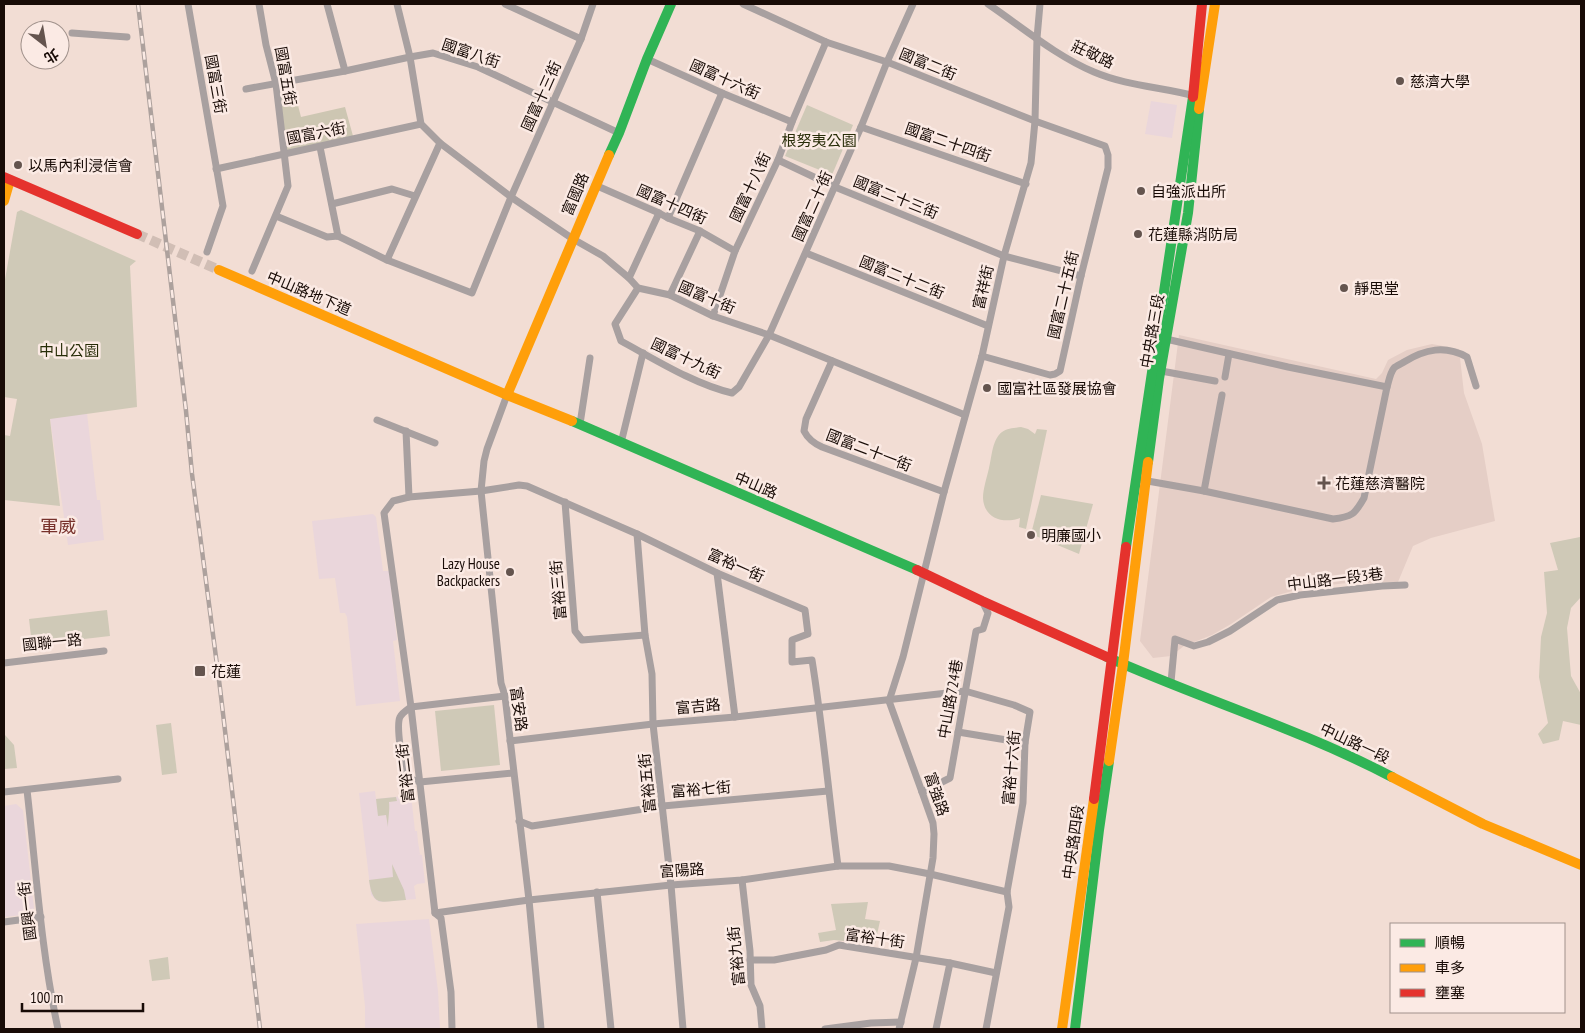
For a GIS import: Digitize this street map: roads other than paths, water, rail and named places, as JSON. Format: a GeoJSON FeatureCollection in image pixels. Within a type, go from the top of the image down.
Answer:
{"type":"FeatureCollection","features":[{"type":"Feature","properties":{"kind":"street","name":"國富三街"},"geometry":{"type":"LineString","coordinates":[[188,4],[223,206],[207,252]]}},
{"type":"Feature","properties":{"kind":"street","name":"國富五街"},"geometry":{"type":"LineString","coordinates":[[252,271],[288,186],[276,84],[266,45],[259,4]]}},
{"type":"Feature","properties":{"kind":"street"},"geometry":{"type":"LineString","coordinates":[[327,4],[345,71]]}},
{"type":"Feature","properties":{"kind":"street"},"geometry":{"type":"LineString","coordinates":[[397,4],[410,56],[421,124],[440,143],[511,197],[573,239],[603,256],[638,288]]}},
{"type":"Feature","properties":{"kind":"street"},"geometry":{"type":"LineString","coordinates":[[505,4],[581,39]]}},
{"type":"Feature","properties":{"kind":"street","name":"國富十三街"},"geometry":{"type":"LineString","coordinates":[[387,260],[472,293],[511,197],[581,39],[593,4]]}},
{"type":"Feature","properties":{"kind":"street","name":"富國路"},"geometry":{"type":"LineString","coordinates":[[507,396],[595,185],[619,133],[647,59],[671,4]]}},
{"type":"Feature","properties":{"kind":"street","name":"國富二街"},"geometry":{"type":"LineString","coordinates":[[743,4],[826,42],[887,62],[1035,121],[1105,146]]}},
{"type":"Feature","properties":{"kind":"street","name":"國富二十街"},"geometry":{"type":"LineString","coordinates":[[769,335],[913,4]]}},
{"type":"Feature","properties":{"kind":"street","name":"莊敬路"},"geometry":{"type":"LineString","coordinates":[[988,4],[1064,56],[1095,72],[1124,82],[1197,96]]}},
{"type":"Feature","properties":{"kind":"street","name":"富祥街"},"geometry":{"type":"LineString","coordinates":[[924,573],[944,492],[982,356],[1004,256],[1031,163],[1035,121],[1037,38],[1040,4]]}},
{"type":"Feature","properties":{"kind":"street","name":"中央路三段"},"geometry":{"type":"LineString","coordinates":[[1156,370],[1166,338],[1188,213],[1202,4]]}},
{"type":"Feature","properties":{"kind":"street","name":"中央路三段"},"geometry":{"type":"LineString","coordinates":[[1112,658],[1197,96],[1215,4]]}},
{"type":"Feature","properties":{"kind":"street"},"geometry":{"type":"LineString","coordinates":[[72,33],[127,37]]}},
{"type":"Feature","properties":{"kind":"street","name":"國富十八街"},"geometry":{"type":"LineString","coordinates":[[713,316],[735,251],[778,160],[826,42]]}},
{"type":"Feature","properties":{"kind":"street","name":"國富八街"},"geometry":{"type":"LineString","coordinates":[[246,89],[345,71],[410,56],[434,53],[478,67],[619,133]]}},
{"type":"Feature","properties":{"kind":"street","name":"國富十六街"},"geometry":{"type":"LineString","coordinates":[[647,59],[792,122]]}},
{"type":"Feature","properties":{"kind":"street"},"geometry":{"type":"LineString","coordinates":[[668,218],[722,93]]}},
{"type":"Feature","properties":{"kind":"street","name":"國富六街"},"geometry":{"type":"LineString","coordinates":[[216,169],[421,124]]}},
{"type":"Feature","properties":{"kind":"street","name":"國富二十四街"},"geometry":{"type":"LineString","coordinates":[[861,127],[1026,184]]}},
{"type":"Feature","properties":{"kind":"street"},"geometry":{"type":"LineString","coordinates":[[276,216],[327,238],[338,236],[387,260],[440,143]]}},
{"type":"Feature","properties":{"kind":"street","name":"國富二十五街"},"geometry":{"type":"LineString","coordinates":[[982,356],[1050,376],[1060,371],[1108,168],[1108,155],[1105,146]]}},
{"type":"Feature","properties":{"kind":"street"},"geometry":{"type":"LineString","coordinates":[[320,147],[338,236]]}},
{"type":"Feature","properties":{"kind":"street","name":"國富二十三街"},"geometry":{"type":"LineString","coordinates":[[778,160],[835,187],[1004,256],[1081,276]]}},
{"type":"Feature","properties":{"kind":"street"},"geometry":{"type":"LineString","coordinates":[[4,201],[7,178],[137,234]]}},
{"type":"Feature","properties":{"kind":"street","name":"國富十四街"},"geometry":{"type":"LineString","coordinates":[[595,185],[700,231],[735,251]]}},
{"type":"Feature","properties":{"kind":"street"},"geometry":{"type":"LineString","coordinates":[[332,204],[392,189],[416,196]]}},
{"type":"Feature","properties":{"kind":"street"},"geometry":{"type":"LineString","coordinates":[[629,278],[659,213]]}},
{"type":"Feature","properties":{"kind":"street"},"geometry":{"type":"LineString","coordinates":[[670,295],[700,231]]}},
{"type":"Feature","properties":{"kind":"street","name":"國富二十二街"},"geometry":{"type":"LineString","coordinates":[[806,252],[988,326]]}},
{"type":"Feature","properties":{"kind":"street","name":"中山路地下道"},"geometry":{"type":"LineString","coordinates":[[219,270],[388,343]]}},
{"type":"Feature","properties":{"kind":"street","name":"國富十街"},"geometry":{"type":"LineString","coordinates":[[638,288],[670,295],[713,316],[769,335],[965,415]]}},
{"type":"Feature","properties":{"kind":"street","name":"國富十九街"},"geometry":{"type":"LineString","coordinates":[[638,288],[615,324],[621,341],[678,372],[723,391],[732,393],[738,387],[769,335]]}},
{"type":"Feature","properties":{"kind":"street"},"geometry":{"type":"LineString","coordinates":[[1166,338],[1229,354],[1387,387]]}},
{"type":"Feature","properties":{"kind":"street","name":"中山路"},"geometry":{"type":"LineString","coordinates":[[388,343],[507,396],[580,424],[924,573],[982,601],[1112,658]]}},
{"type":"Feature","properties":{"kind":"street"},"geometry":{"type":"LineString","coordinates":[[1140,480],[1204,491],[1333,519],[1348,518],[1357,510],[1364,498],[1387,387],[1394,368],[1411,357],[1434,349],[1455,351],[1467,357],[1476,386]]}},
{"type":"Feature","properties":{"kind":"street"},"geometry":{"type":"LineString","coordinates":[[621,443],[643,353]]}},
{"type":"Feature","properties":{"kind":"street"},"geometry":{"type":"LineString","coordinates":[[1226,377],[1229,354]]}},
{"type":"Feature","properties":{"kind":"street"},"geometry":{"type":"LineString","coordinates":[[580,424],[590,358]]}},
{"type":"Feature","properties":{"kind":"street","name":"國富二十一街"},"geometry":{"type":"LineString","coordinates":[[832,361],[806,419],[804,431],[807,437],[813,443],[822,447],[944,492]]}},
{"type":"Feature","properties":{"kind":"street"},"geometry":{"type":"LineString","coordinates":[[1156,370],[1215,381]]}},
{"type":"Feature","properties":{"kind":"street"},"geometry":{"type":"LineString","coordinates":[[1204,491],[1222,395]]}},
{"type":"Feature","properties":{"kind":"street","name":"富安路"},"geometry":{"type":"LineString","coordinates":[[507,396],[487,450],[481,491],[501,683],[505,696],[529,900],[540,1029]]}},
{"type":"Feature","properties":{"kind":"street"},"geometry":{"type":"LineString","coordinates":[[378,420],[435,443]]}},
{"type":"Feature","properties":{"kind":"street"},"geometry":{"type":"LineString","coordinates":[[406,431],[409,497]]}},
{"type":"Feature","properties":{"kind":"street","name":"中央路三段"},"geometry":{"type":"LineString","coordinates":[[1123,664],[1140,480]]}},
{"type":"Feature","properties":{"kind":"street","name":"富裕一街"},"geometry":{"type":"LineString","coordinates":[[384,513],[393,501],[409,497],[481,491],[520,485],[527,486],[805,610],[808,634],[792,640],[792,662],[812,660],[820,708],[838,866]]}},
{"type":"Feature","properties":{"kind":"street","name":"富裕三街"},"geometry":{"type":"LineString","coordinates":[[565,502],[575,632],[582,640],[645,635]]}},
{"type":"Feature","properties":{"kind":"street","name":"富裕二街"},"geometry":{"type":"LineString","coordinates":[[384,513],[411,707],[436,914],[440,918],[442,928],[451,992],[452,1029]]}},
{"type":"Feature","properties":{"kind":"street","name":"富裕五街"},"geometry":{"type":"LineString","coordinates":[[637,534],[645,635],[652,674],[653,724],[671,885],[683,1029]]}},
{"type":"Feature","properties":{"kind":"street"},"geometry":{"type":"LineString","coordinates":[[717,572],[735,717]]}},
{"type":"Feature","properties":{"kind":"street"},"geometry":{"type":"LineString","coordinates":[[889,701],[903,657],[924,573]]}},
{"type":"Feature","properties":{"kind":"street","name":"中山路一段3巷"},"geometry":{"type":"LineString","coordinates":[[1171,682],[1175,639],[1194,646],[1208,642],[1230,631],[1277,600],[1300,595],[1405,585]]}},
{"type":"Feature","properties":{"kind":"street","name":"中山路724巷"},"geometry":{"type":"LineString","coordinates":[[922,792],[950,778],[976,631],[983,629],[988,613],[982,601]]}},
{"type":"Feature","properties":{"kind":"street","name":"國聯一路"},"geometry":{"type":"LineString","coordinates":[[4,662],[104,651]]}},
{"type":"Feature","properties":{"kind":"street","name":"中山路一段"},"geometry":{"type":"LineString","coordinates":[[1112,658],[1304,735],[1366,763],[1496,830],[1581,865]]}},
{"type":"Feature","properties":{"kind":"street","name":"中央路四段"},"geometry":{"type":"LineString","coordinates":[[1062,1029],[1112,658]]}},
{"type":"Feature","properties":{"kind":"street","name":"中央路四段"},"geometry":{"type":"LineString","coordinates":[[1075,1029],[1099,830],[1123,664]]}},
{"type":"Feature","properties":{"kind":"street","name":"富裕十六街"},"geometry":{"type":"LineString","coordinates":[[889,701],[965,691],[1014,705],[1030,712],[1025,743],[1023,803],[1007,892],[1009,908],[986,1029]]}},
{"type":"Feature","properties":{"kind":"street"},"geometry":{"type":"LineString","coordinates":[[505,696],[411,707],[400,715],[398,722],[400,746],[405,772],[410,780],[420,782],[514,773]]}},
{"type":"Feature","properties":{"kind":"street","name":"富吉路"},"geometry":{"type":"LineString","coordinates":[[510,741],[653,724],[889,701]]}},
{"type":"Feature","properties":{"kind":"street","name":"富強路"},"geometry":{"type":"LineString","coordinates":[[889,701],[933,823],[934,834],[933,858],[916,958],[900,1026]]}},
{"type":"Feature","properties":{"kind":"street"},"geometry":{"type":"LineString","coordinates":[[958,732],[1025,743]]}},
{"type":"Feature","properties":{"kind":"street"},"geometry":{"type":"LineString","coordinates":[[4,792],[118,779]]}},
{"type":"Feature","properties":{"kind":"street","name":"國興一街"},"geometry":{"type":"LineString","coordinates":[[28,790],[41,917],[53,1007],[58,1029]]}},
{"type":"Feature","properties":{"kind":"street","name":"富裕七街"},"geometry":{"type":"LineString","coordinates":[[520,821],[532,826],[663,806],[828,791]]}},
{"type":"Feature","properties":{"kind":"street","name":"富陽路"},"geometry":{"type":"LineString","coordinates":[[436,914],[529,900],[671,885],[742,880],[838,866],[889,866],[930,874]]}},
{"type":"Feature","properties":{"kind":"street"},"geometry":{"type":"LineString","coordinates":[[930,874],[1007,892]]}},
{"type":"Feature","properties":{"kind":"street","name":"富裕九街"},"geometry":{"type":"LineString","coordinates":[[742,880],[751,985],[760,1006],[762,1029]]}},
{"type":"Feature","properties":{"kind":"street"},"geometry":{"type":"LineString","coordinates":[[597,892],[610,1029]]}},
{"type":"Feature","properties":{"kind":"street"},"geometry":{"type":"LineString","coordinates":[[4,922],[41,917]]}},
{"type":"Feature","properties":{"kind":"street","name":"富裕十街"},"geometry":{"type":"LineString","coordinates":[[750,960],[774,960],[826,950],[839,945],[950,963],[996,973]]}},
{"type":"Feature","properties":{"kind":"street"},"geometry":{"type":"LineString","coordinates":[[936,1029],[950,963]]}},
{"type":"Feature","properties":{"kind":"street"},"geometry":{"type":"LineString","coordinates":[[825,1029],[871,1023],[900,1026]]}},
{"type":"Feature","properties":{"kind":"tunnel"},"geometry":{"type":"LineString","coordinates":[[137,234],[219,270]]}},
{"type":"Feature","properties":{"kind":"railway"},"geometry":{"type":"LineString","coordinates":[[138,4],[192,474],[220,688],[260,1029]]}},
{"type":"Feature","properties":{"kind":"place","name":"慈濟大學"},"geometry":{"type":"Point","coordinates":[1400,81]}},
{"type":"Feature","properties":{"kind":"place","name":"以馬內利浸信會"},"geometry":{"type":"Point","coordinates":[18,165]}},
{"type":"Feature","properties":{"kind":"place","name":"自強派出所"},"geometry":{"type":"Point","coordinates":[1141,191]}},
{"type":"Feature","properties":{"kind":"place","name":"花蓮縣消防局"},"geometry":{"type":"Point","coordinates":[1138,234]}},
{"type":"Feature","properties":{"kind":"place","name":"靜思堂"},"geometry":{"type":"Point","coordinates":[1344,288]}},
{"type":"Feature","properties":{"kind":"place","name":"國富社區發展協會"},"geometry":{"type":"Point","coordinates":[987,388]}},
{"type":"Feature","properties":{"kind":"place","name":"花蓮慈濟醫院"},"geometry":{"type":"Point","coordinates":[1324,483]}},
{"type":"Feature","properties":{"kind":"place","name":"明廉國小"},"geometry":{"type":"Point","coordinates":[1031,535]}},
{"type":"Feature","properties":{"kind":"place","name":"Lazy House Backpackers"},"geometry":{"type":"Point","coordinates":[510,572]}},
{"type":"Feature","properties":{"kind":"place","name":"花蓮"},"geometry":{"type":"Point","coordinates":[200,671]}},
{"type":"Feature","properties":{"kind":"district","name":"軍威"},"geometry":{"type":"Point","coordinates":[58,526]}},
{"type":"Feature","properties":{"kind":"park label","name":"根努夷公園"},"geometry":{"type":"Point","coordinates":[819,140]}},
{"type":"Feature","properties":{"kind":"park label","name":"中山公園"},"geometry":{"type":"Point","coordinates":[69,350]}}]}
